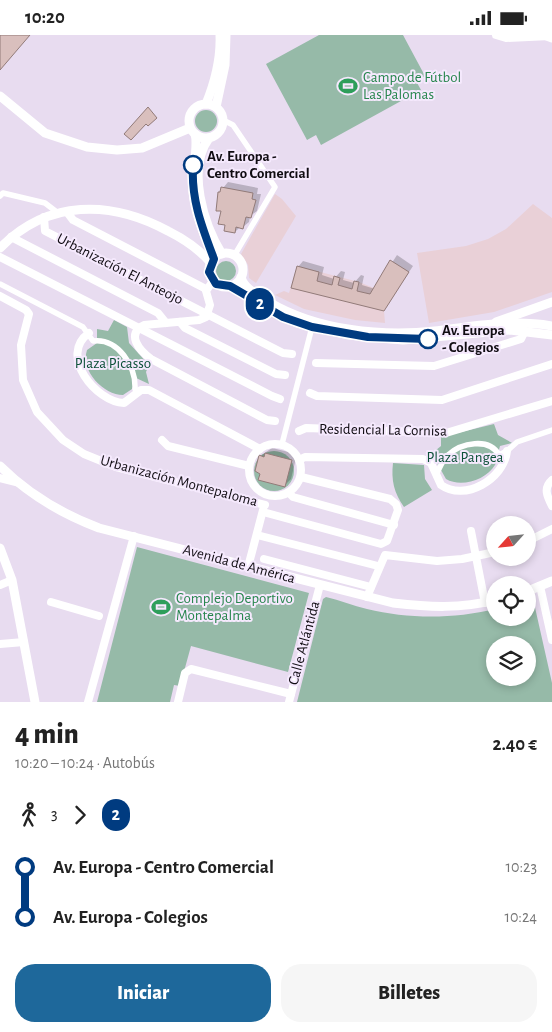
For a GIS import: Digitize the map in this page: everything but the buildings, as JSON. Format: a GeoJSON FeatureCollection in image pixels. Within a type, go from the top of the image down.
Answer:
{"type":"FeatureCollection","features":[{"type":"Feature","properties":{"kind":"street"},"geometry":{"type":"LineString","coordinates":[[206,104],[212,91],[219,60],[220,35]]}},
{"type":"Feature","properties":{"kind":"street"},"geometry":{"type":"LineString","coordinates":[[0,248],[25,226],[44,217],[92,208],[130,214],[159,226],[216,259],[234,256],[275,187],[233,125],[223,120],[216,107],[225,65],[226,35]]}},
{"type":"Feature","properties":{"kind":"street"},"geometry":{"type":"LineString","coordinates":[[496,35],[506,38],[549,36]]}},
{"type":"Feature","properties":{"kind":"street"},"geometry":{"type":"LineString","coordinates":[[0,96],[44,133],[87,147],[116,150],[142,148],[193,131],[209,138]]}},
{"type":"Feature","properties":{"kind":"street"},"geometry":{"type":"LineString","coordinates":[[216,107],[206,104],[197,106],[191,112],[196,141],[193,165],[193,191],[197,214],[216,259]]}},
{"type":"Feature","properties":{"kind":"street"},"geometry":{"type":"LineString","coordinates":[[223,120],[219,131],[209,138],[201,156],[200,193],[216,259],[209,272],[213,281],[221,286],[230,286],[283,317],[312,327],[349,335],[403,340],[510,330],[552,335]]}},
{"type":"Feature","properties":{"kind":"street"},"geometry":{"type":"LineString","coordinates":[[0,196],[3,193],[44,203],[63,212]]}},
{"type":"Feature","properties":{"kind":"street","name":"Urbanización El Anteojo"},"geometry":{"type":"LineString","coordinates":[[63,212],[73,221],[206,289]]}},
{"type":"Feature","properties":{"kind":"street","name":"Urbanización El Anteojo"},"geometry":{"type":"LineString","coordinates":[[44,217],[45,231],[208,314]]}},
{"type":"Feature","properties":{"kind":"street","name":"Urbanización El Anteojo"},"geometry":{"type":"LineString","coordinates":[[11,237],[158,313],[166,323]]}},
{"type":"Feature","properties":{"kind":"street"},"geometry":{"type":"LineString","coordinates":[[190,245],[200,246],[206,238]]}},
{"type":"Feature","properties":{"kind":"street"},"geometry":{"type":"LineString","coordinates":[[234,256],[242,267],[241,277],[247,288],[282,310],[330,325],[370,331],[406,332],[432,331],[494,323],[552,326]]}},
{"type":"Feature","properties":{"kind":"street"},"geometry":{"type":"LineString","coordinates":[[0,257],[280,399]]}},
{"type":"Feature","properties":{"kind":"street"},"geometry":{"type":"LineString","coordinates":[[230,286],[241,277]]}},
{"type":"Feature","properties":{"kind":"street"},"geometry":{"type":"LineString","coordinates":[[213,281],[206,289],[210,305],[208,314],[199,320],[144,325],[139,328],[134,337],[135,341],[140,350],[151,359],[267,420],[275,421]]}},
{"type":"Feature","properties":{"kind":"street"},"geometry":{"type":"LineString","coordinates":[[0,284],[89,333],[93,341],[104,341],[111,344],[124,357],[133,372],[134,389],[139,392]]}},
{"type":"Feature","properties":{"kind":"street","name":"Urbanización Montepaloma"},"geometry":{"type":"LineString","coordinates":[[0,296],[26,309],[29,314],[22,345],[23,380],[37,412],[63,440],[84,454],[116,467],[264,509]]}},
{"type":"Feature","properties":{"kind":"street"},"geometry":{"type":"LineString","coordinates":[[494,323],[552,301]]}},
{"type":"Feature","properties":{"kind":"street"},"geometry":{"type":"LineString","coordinates":[[208,314],[283,353],[292,354]]}},
{"type":"Feature","properties":{"kind":"street"},"geometry":{"type":"LineString","coordinates":[[180,322],[185,328],[276,374],[285,375]]}},
{"type":"Feature","properties":{"kind":"street"},"geometry":{"type":"LineString","coordinates":[[282,445],[312,327]]}},
{"type":"Feature","properties":{"kind":"street"},"geometry":{"type":"LineString","coordinates":[[316,363],[434,366],[521,339],[525,331]]}},
{"type":"Feature","properties":{"kind":"street"},"geometry":{"type":"LineString","coordinates":[[89,333],[81,340],[78,353],[82,371],[90,384],[102,395],[116,403],[129,402],[144,389],[150,390],[260,449]]}},
{"type":"Feature","properties":{"kind":"street","name":"Residencial La Cornisa"},"geometry":{"type":"LineString","coordinates":[[310,393],[317,396],[442,400],[552,364]]}},
{"type":"Feature","properties":{"kind":"street","name":"Residencial La Cornisa"},"geometry":{"type":"LineString","coordinates":[[299,431],[306,428],[446,433],[552,401]]}},
{"type":"Feature","properties":{"kind":"street"},"geometry":{"type":"LineString","coordinates":[[436,476],[442,461],[453,451],[463,446],[484,444],[494,448],[499,455],[517,442],[552,430]]}},
{"type":"Feature","properties":{"kind":"street"},"geometry":{"type":"LineString","coordinates":[[162,440],[168,446],[249,466]]}},
{"type":"Feature","properties":{"kind":"street"},"geometry":{"type":"LineString","coordinates":[[248,567],[264,509],[279,496],[289,493],[301,477],[299,459],[291,449],[282,445],[271,444],[260,449],[254,454],[249,466],[250,479],[256,488],[264,509]]}},
{"type":"Feature","properties":{"kind":"street"},"geometry":{"type":"LineString","coordinates":[[299,459],[305,457],[417,458],[431,463],[441,485],[450,490],[462,490],[481,485],[490,480],[503,467],[507,451]]}},
{"type":"Feature","properties":{"kind":"street","name":"Avenida de América"},"geometry":{"type":"LineString","coordinates":[[0,466],[19,483],[58,511],[99,527],[367,597],[422,606],[464,606],[484,603]]}},
{"type":"Feature","properties":{"kind":"street"},"geometry":{"type":"LineString","coordinates":[[264,509],[381,544],[387,541],[398,511],[396,504],[390,499],[301,477]]}},
{"type":"Feature","properties":{"kind":"street"},"geometry":{"type":"LineString","coordinates":[[0,478],[19,483]]}},
{"type":"Feature","properties":{"kind":"street"},"geometry":{"type":"LineString","coordinates":[[552,480],[547,485],[546,490],[552,506]]}},
{"type":"Feature","properties":{"kind":"street"},"geometry":{"type":"LineString","coordinates":[[256,488],[264,494],[279,496]]}},
{"type":"Feature","properties":{"kind":"street"},"geometry":{"type":"LineString","coordinates":[[289,493],[293,497],[394,525]]}},
{"type":"Feature","properties":{"kind":"street"},"geometry":{"type":"LineString","coordinates":[[536,537],[552,529]]}},
{"type":"Feature","properties":{"kind":"street"},"geometry":{"type":"LineString","coordinates":[[471,531],[484,603]]}},
{"type":"Feature","properties":{"kind":"street"},"geometry":{"type":"LineString","coordinates":[[257,535],[378,566]]}},
{"type":"Feature","properties":{"kind":"street"},"geometry":{"type":"LineString","coordinates":[[88,702],[134,536]]}},
{"type":"Feature","properties":{"kind":"street"},"geometry":{"type":"LineString","coordinates":[[0,548],[12,580],[34,702]]}},
{"type":"Feature","properties":{"kind":"street"},"geometry":{"type":"LineString","coordinates":[[367,597],[378,566],[387,554],[437,561],[486,554]]}},
{"type":"Feature","properties":{"kind":"street"},"geometry":{"type":"LineString","coordinates":[[264,559],[371,587]]}},
{"type":"Feature","properties":{"kind":"street"},"geometry":{"type":"LineString","coordinates":[[0,585],[12,580]]}},
{"type":"Feature","properties":{"kind":"street"},"geometry":{"type":"LineString","coordinates":[[536,588],[552,581]]}},
{"type":"Feature","properties":{"kind":"street","name":"Calle Atlántida"},"geometry":{"type":"LineString","coordinates":[[290,698],[320,585]]}},
{"type":"Feature","properties":{"kind":"street"},"geometry":{"type":"LineString","coordinates":[[540,587],[552,640]]}},
{"type":"Feature","properties":{"kind":"street"},"geometry":{"type":"LineString","coordinates":[[51,602],[99,616],[108,631]]}},
{"type":"Feature","properties":{"kind":"street"},"geometry":{"type":"LineString","coordinates":[[99,616],[114,607]]}},
{"type":"Feature","properties":{"kind":"street"},"geometry":{"type":"LineString","coordinates":[[0,644],[24,642]]}},
{"type":"Feature","properties":{"kind":"street"},"geometry":{"type":"LineString","coordinates":[[178,702],[185,673],[191,669],[290,698]]}},
{"type":"Feature","properties":{"kind":"shaded area"},"geometry":{"type":"Polygon","coordinates":[[[275,194],[282,199],[296,216],[256,283],[249,278],[248,265],[241,254],[275,194]]]}},
{"type":"Feature","properties":{"kind":"shaded area"},"geometry":{"type":"Polygon","coordinates":[[[533,204],[552,218],[552,292],[494,312],[429,323],[417,253],[466,246],[488,239],[506,229],[533,204]]]}},
{"type":"Feature","properties":{"kind":"shaded area"},"geometry":{"type":"Polygon","coordinates":[[[390,260],[409,272],[384,311],[385,323],[355,320],[304,309],[275,295],[284,291],[289,293],[297,266],[359,282],[374,288],[390,260]]]}},
{"type":"Feature","properties":{"kind":"green space","name":"Campo de Fútbol Las Palomas"},"geometry":{"type":"Polygon","coordinates":[[[319,35],[403,35],[425,76],[416,81],[421,90],[321,145],[316,135],[307,140],[266,64],[319,35]]]}},
{"type":"Feature","properties":{"kind":"green space"},"geometry":{"type":"Polygon","coordinates":[[[206,110],[214,113],[217,121],[214,129],[206,132],[198,129],[195,121],[198,113],[206,110]]]}},
{"type":"Feature","properties":{"kind":"green space"},"geometry":{"type":"Polygon","coordinates":[[[222,261],[230,261],[236,267],[236,275],[230,281],[222,281],[216,275],[216,267],[222,261]]]}},
{"type":"Feature","properties":{"kind":"green space","name":"Plaza Picasso"},"geometry":{"type":"Polygon","coordinates":[[[114,320],[127,327],[129,343],[149,365],[146,372],[149,384],[136,378],[132,389],[123,395],[108,391],[95,380],[87,366],[86,358],[87,350],[97,343],[97,329],[108,331],[114,320]]]}},
{"type":"Feature","properties":{"kind":"green space","name":"Plaza Pangea"},"geometry":{"type":"Polygon","coordinates":[[[494,424],[498,435],[512,443],[500,446],[496,463],[491,470],[486,475],[473,481],[459,483],[446,479],[437,463],[430,457],[441,446],[441,437],[494,424]]]}},
{"type":"Feature","properties":{"kind":"green space"},"geometry":{"type":"Polygon","coordinates":[[[278,451],[285,454],[291,460],[294,471],[293,479],[285,488],[278,491],[270,491],[263,488],[255,479],[254,467],[257,460],[266,452],[278,451]]]}},
{"type":"Feature","properties":{"kind":"green space"},"geometry":{"type":"Polygon","coordinates":[[[393,463],[424,465],[425,479],[432,490],[404,507],[394,486],[392,475],[393,463]]]}},
{"type":"Feature","properties":{"kind":"green space"},"geometry":{"type":"Polygon","coordinates":[[[137,547],[309,593],[288,672],[191,646],[180,686],[174,685],[170,702],[97,702],[137,547]]]}},
{"type":"Feature","properties":{"kind":"green space"},"geometry":{"type":"Polygon","coordinates":[[[326,597],[362,608],[399,615],[447,616],[486,611],[486,626],[536,626],[536,612],[552,683],[552,702],[297,702],[323,599],[326,597]]]}},
{"type":"Feature","properties":{"kind":"bus line","name":"2"},"geometry":{"type":"LineString","coordinates":[[193,165],[193,191],[197,214],[214,259],[209,267],[209,272],[210,277],[216,284],[225,287],[230,286],[283,317],[297,323],[330,332],[403,340],[428,339]]}},
{"type":"Feature","properties":{"kind":"place","name":"Campo de Fútbol Las Palomas"},"geometry":{"type":"Point","coordinates":[348,86]}},
{"type":"Feature","properties":{"kind":"place","name":"Av. Europa - Centro Comercial"},"geometry":{"type":"Point","coordinates":[193,165]}},
{"type":"Feature","properties":{"kind":"place","name":"Av. Europa - Colegios"},"geometry":{"type":"Point","coordinates":[428,339]}},
{"type":"Feature","properties":{"kind":"place","name":"Complejo Deportivo Montepalma"},"geometry":{"type":"Point","coordinates":[161,607]}}]}
